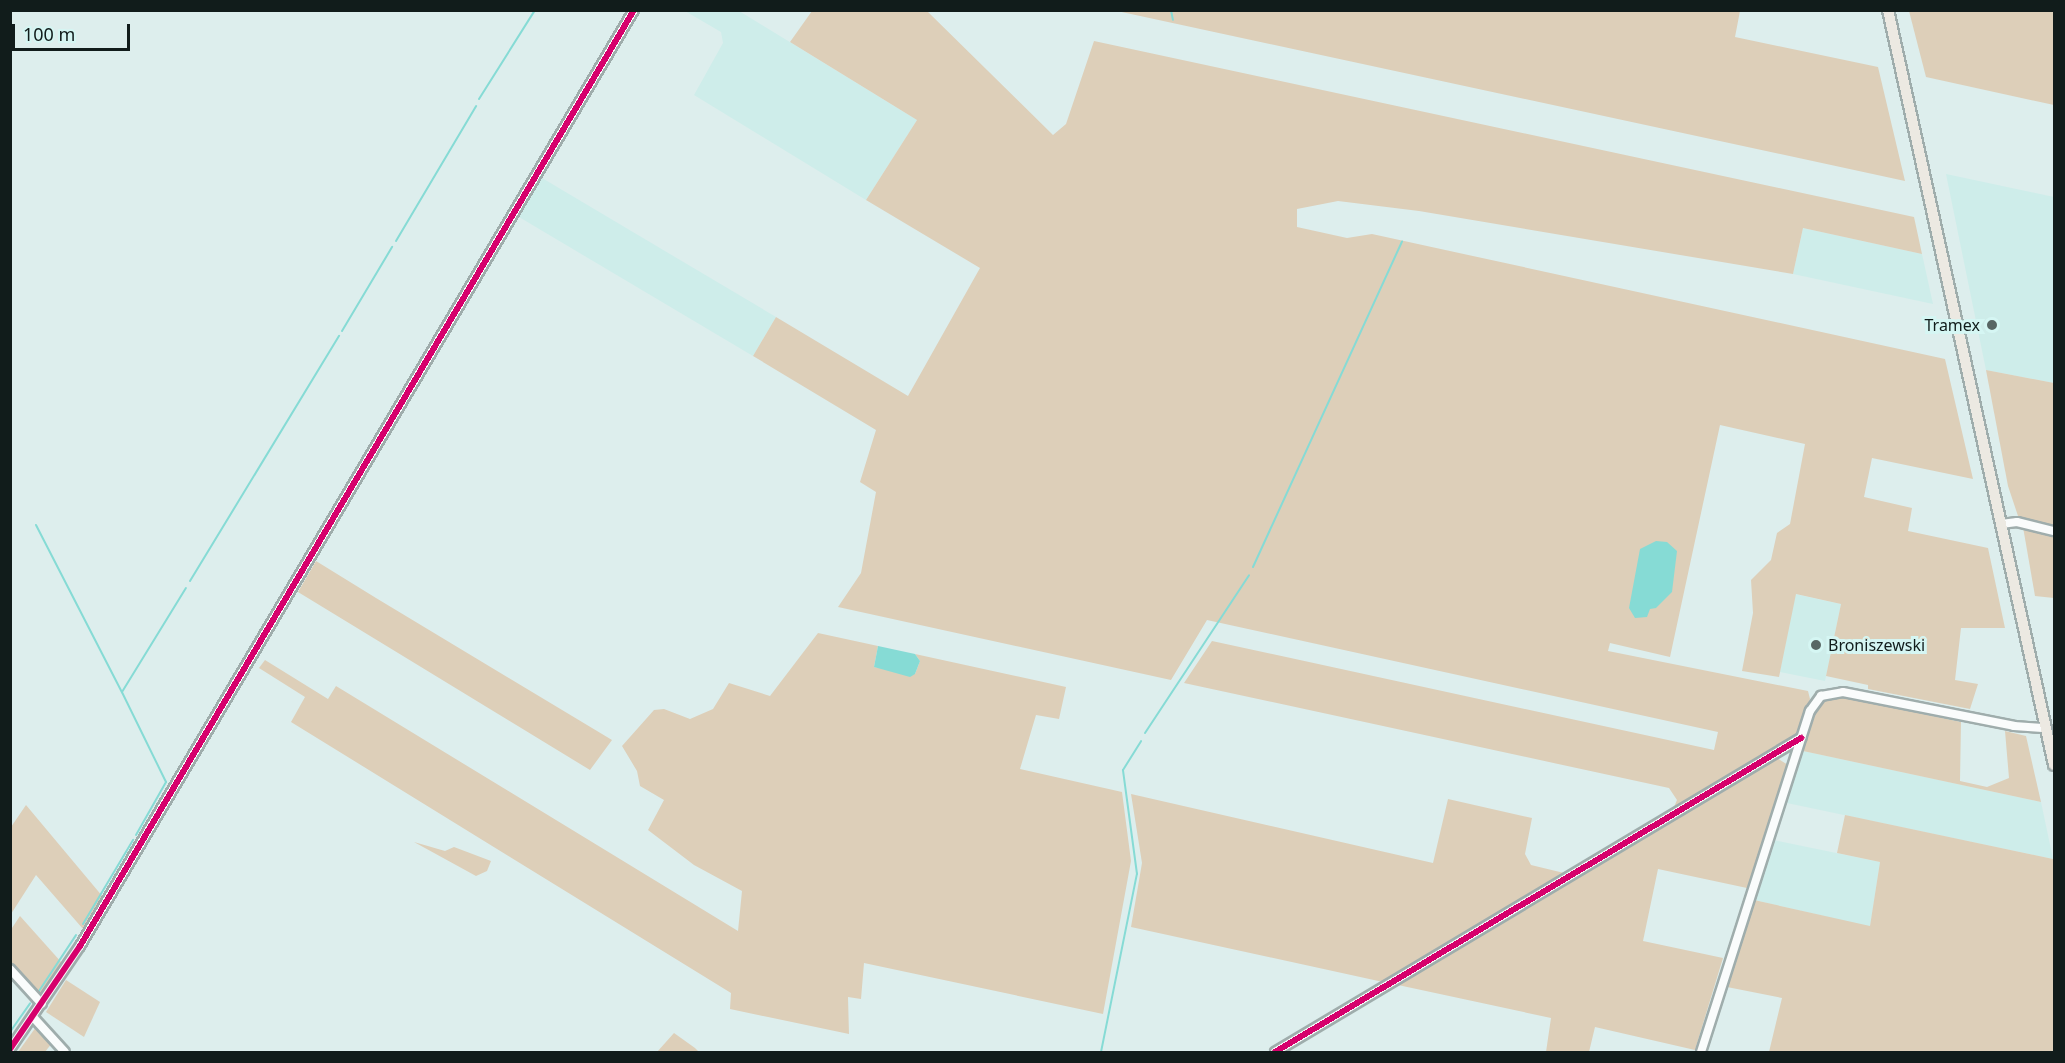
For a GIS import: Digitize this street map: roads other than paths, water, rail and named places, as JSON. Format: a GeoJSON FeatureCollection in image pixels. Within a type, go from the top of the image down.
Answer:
{"type":"FeatureCollection","features":[{"type":"Feature","properties":{"kind":"main road"},"geometry":{"type":"LineString","coordinates":[[1888,10],[2055,765]]}},
{"type":"Feature","properties":{"kind":"street"},"geometry":{"type":"LineString","coordinates":[[10,1049],[42,1004],[120,879],[634,10]]}},
{"type":"Feature","properties":{"kind":"street"},"geometry":{"type":"LineString","coordinates":[[2001,524],[2017,522],[2055,531]]}},
{"type":"Feature","properties":{"kind":"street"},"geometry":{"type":"LineString","coordinates":[[1701,1053],[1813,705],[1821,696],[1837,691],[2014,726],[2046,728]]}},
{"type":"Feature","properties":{"kind":"street"},"geometry":{"type":"LineString","coordinates":[[1275,1053],[1802,738]]}},
{"type":"Feature","properties":{"kind":"street"},"geometry":{"type":"LineString","coordinates":[[10,969],[42,1004]]}},
{"type":"Feature","properties":{"kind":"street"},"geometry":{"type":"LineString","coordinates":[[33,1017],[65,1053]]}},
{"type":"Feature","properties":{"kind":"water"},"geometry":{"type":"Polygon","coordinates":[[[1656,541],[1667,542],[1677,551],[1672,592],[1656,608],[1650,609],[1647,617],[1635,618],[1629,608],[1640,549],[1656,541]]]}},
{"type":"Feature","properties":{"kind":"water"},"geometry":{"type":"Polygon","coordinates":[[[878,646],[915,654],[920,661],[915,674],[910,677],[874,667],[878,646]]]}},
{"type":"Feature","properties":{"kind":"waterway"},"geometry":{"type":"LineString","coordinates":[[479,99],[535,10]]}},
{"type":"Feature","properties":{"kind":"waterway"},"geometry":{"type":"LineString","coordinates":[[1171,10],[1173,20]]}},
{"type":"Feature","properties":{"kind":"waterway"},"geometry":{"type":"LineString","coordinates":[[396,241],[476,106]]}},
{"type":"Feature","properties":{"kind":"waterway"},"geometry":{"type":"LineString","coordinates":[[1253,567],[1402,241]]}},
{"type":"Feature","properties":{"kind":"waterway"},"geometry":{"type":"LineString","coordinates":[[342,331],[392,247]]}},
{"type":"Feature","properties":{"kind":"waterway"},"geometry":{"type":"LineString","coordinates":[[190,581],[339,336]]}},
{"type":"Feature","properties":{"kind":"waterway"},"geometry":{"type":"LineString","coordinates":[[36,525],[122,692]]}},
{"type":"Feature","properties":{"kind":"waterway"},"geometry":{"type":"LineString","coordinates":[[1145,733],[1249,575]]}},
{"type":"Feature","properties":{"kind":"waterway"},"geometry":{"type":"LineString","coordinates":[[136,835],[166,782],[122,692],[186,588]]}},
{"type":"Feature","properties":{"kind":"waterway"},"geometry":{"type":"LineString","coordinates":[[1101,1052],[1137,874],[1123,770],[1141,741]]}},
{"type":"Feature","properties":{"kind":"waterway"},"geometry":{"type":"LineString","coordinates":[[83,924],[133,840]]}},
{"type":"Feature","properties":{"kind":"waterway"},"geometry":{"type":"LineString","coordinates":[[39,991],[76,935]]}},
{"type":"Feature","properties":{"kind":"waterway"},"geometry":{"type":"LineString","coordinates":[[10,1032],[30,1003]]}},
{"type":"Feature","properties":{"kind":"place","name":"Tramex"},"geometry":{"type":"Point","coordinates":[1992,325]}},
{"type":"Feature","properties":{"kind":"place","name":"Broniszewski"},"geometry":{"type":"Point","coordinates":[1816,645]}}]}
